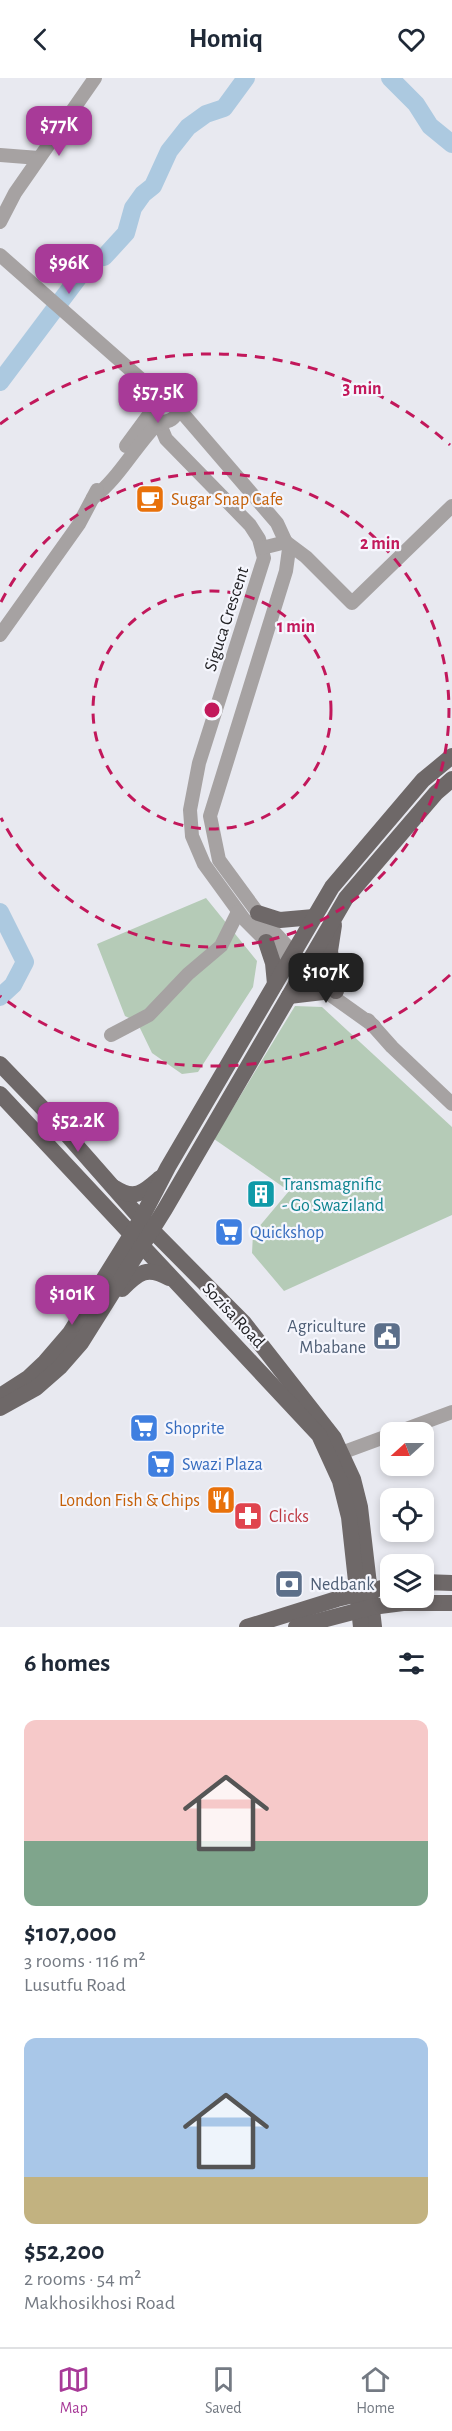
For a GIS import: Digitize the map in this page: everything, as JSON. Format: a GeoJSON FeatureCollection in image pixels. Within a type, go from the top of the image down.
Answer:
{"type":"FeatureCollection","features":[{"type":"Feature","properties":{"kind":"main road"},"geometry":{"type":"LineString","coordinates":[[0,1396],[28,1378],[52,1356],[147,1225],[173,1194],[288,996],[314,917],[332,887],[423,780],[452,756]]}},
{"type":"Feature","properties":{"kind":"main road"},"geometry":{"type":"LineString","coordinates":[[147,1225],[165,1174],[275,984],[297,964],[335,918],[346,898],[436,793],[452,779]]}},
{"type":"Feature","properties":{"kind":"main road"},"geometry":{"type":"LineString","coordinates":[[258,913],[280,920],[314,917]]}},
{"type":"Feature","properties":{"kind":"main road"},"geometry":{"type":"LineString","coordinates":[[288,996],[329,992],[330,951],[335,918]]}},
{"type":"Feature","properties":{"kind":"main road"},"geometry":{"type":"LineString","coordinates":[[266,942],[273,963],[275,984]]}},
{"type":"Feature","properties":{"kind":"main road","name":"Sozisa Road"},"geometry":{"type":"LineString","coordinates":[[0,1064],[54,1120],[109,1185],[244,1323],[334,1438],[340,1482],[349,1517],[356,1575],[369,1601]]}},
{"type":"Feature","properties":{"kind":"main road","name":"Sozisa Road"},"geometry":{"type":"LineString","coordinates":[[0,1094],[319,1435],[353,1479],[368,1563],[369,1601],[361,1627]]}},
{"type":"Feature","properties":{"kind":"main road"},"geometry":{"type":"LineString","coordinates":[[109,1185],[125,1194],[139,1194],[165,1174]]}},
{"type":"Feature","properties":{"kind":"main road"},"geometry":{"type":"LineString","coordinates":[[173,1194],[167,1230],[174,1253]]}},
{"type":"Feature","properties":{"kind":"main road"},"geometry":{"type":"LineString","coordinates":[[109,1303],[136,1240]]}},
{"type":"Feature","properties":{"kind":"main road"},"geometry":{"type":"LineString","coordinates":[[0,1408],[36,1388],[60,1367],[81,1343],[109,1303],[130,1281],[150,1270],[175,1281]]}},
{"type":"Feature","properties":{"kind":"main road"},"geometry":{"type":"LineString","coordinates":[[368,1563],[380,1572]]}},
{"type":"Feature","properties":{"kind":"main road"},"geometry":{"type":"LineString","coordinates":[[337,1599],[356,1575]]}},
{"type":"Feature","properties":{"kind":"main road"},"geometry":{"type":"LineString","coordinates":[[434,1582],[452,1583]]}},
{"type":"Feature","properties":{"kind":"main road"},"geometry":{"type":"LineString","coordinates":[[296,1627],[330,1617],[369,1601],[380,1593]]}},
{"type":"Feature","properties":{"kind":"main road"},"geometry":{"type":"LineString","coordinates":[[247,1627],[337,1599],[452,1602]]}},
{"type":"Feature","properties":{"kind":"main road"},"geometry":{"type":"LineString","coordinates":[[369,1601],[375,1627]]}},
{"type":"Feature","properties":{"kind":"main road"},"geometry":{"type":"LineString","coordinates":[[330,1617],[352,1627]]}},
{"type":"Feature","properties":{"kind":"street"},"geometry":{"type":"LineString","coordinates":[[0,222],[15,193],[95,78]]}},
{"type":"Feature","properties":{"kind":"street"},"geometry":{"type":"LineString","coordinates":[[0,155],[39,158]]}},
{"type":"Feature","properties":{"kind":"street"},"geometry":{"type":"LineString","coordinates":[[0,255],[159,395]]}},
{"type":"Feature","properties":{"kind":"street"},"geometry":{"type":"LineString","coordinates":[[93,498],[109,486],[141,441],[155,417],[153,402],[159,395],[169,394],[177,400],[179,409],[277,523],[290,549],[286,570],[210,816],[219,860],[297,964],[374,1026],[392,1047],[452,1104]]}},
{"type":"Feature","properties":{"kind":"street"},"geometry":{"type":"LineString","coordinates":[[155,417],[166,422],[175,418],[179,409]]}},
{"type":"Feature","properties":{"kind":"street"},"geometry":{"type":"LineString","coordinates":[[0,635],[79,524],[103,478],[155,417]]}},
{"type":"Feature","properties":{"kind":"street","name":"Siguca Crescent"},"geometry":{"type":"LineString","coordinates":[[155,417],[171,445],[250,525],[262,548],[262,567],[199,763],[190,810],[192,836],[204,864],[238,912],[266,942],[297,964]]}},
{"type":"Feature","properties":{"kind":"street"},"geometry":{"type":"LineString","coordinates":[[141,441],[158,440],[171,445]]}},
{"type":"Feature","properties":{"kind":"street"},"geometry":{"type":"LineString","coordinates":[[286,542],[306,557],[352,603],[452,506]]}},
{"type":"Feature","properties":{"kind":"street"},"geometry":{"type":"LineString","coordinates":[[262,548],[286,542]]}},
{"type":"Feature","properties":{"kind":"street"},"geometry":{"type":"LineString","coordinates":[[111,1035],[149,1015],[188,974],[221,946],[238,912]]}},
{"type":"Feature","properties":{"kind":"street"},"geometry":{"type":"LineString","coordinates":[[425,1422],[452,1412]]}},
{"type":"Feature","properties":{"kind":"street"},"geometry":{"type":"LineString","coordinates":[[336,1455],[380,1439]]}},
{"type":"Feature","properties":{"kind":"green space"},"geometry":{"type":"Polygon","coordinates":[[[206,898],[257,961],[253,987],[198,1072],[182,1074],[152,1053],[137,1022],[125,1016],[97,944],[206,898]]]}},
{"type":"Feature","properties":{"kind":"green space"},"geometry":{"type":"Polygon","coordinates":[[[295,1006],[322,1007],[452,1127],[452,1215],[284,1291],[252,1253],[253,1234],[289,1191],[214,1139],[295,1006]]]}},
{"type":"Feature","properties":{"kind":"waterway"},"geometry":{"type":"LineString","coordinates":[[0,382],[93,258],[104,257],[126,233],[133,208],[143,194],[153,186],[169,151],[188,127],[206,114],[224,108],[246,78]]}},
{"type":"Feature","properties":{"kind":"waterway"},"geometry":{"type":"LineString","coordinates":[[390,78],[416,104],[430,126],[452,144]]}},
{"type":"Feature","properties":{"kind":"waterway"},"geometry":{"type":"LineString","coordinates":[[0,912],[25,962],[13,985],[0,997]]}},
{"type":"Feature","properties":{"kind":"place","name":"Sugar Snap Cafe"},"geometry":{"type":"Point","coordinates":[150,499]}},
{"type":"Feature","properties":{"kind":"place","name":"Transmagnific - Go Swaziland"},"geometry":{"type":"Point","coordinates":[261,1194]}},
{"type":"Feature","properties":{"kind":"place","name":"Quickshop"},"geometry":{"type":"Point","coordinates":[229,1232]}},
{"type":"Feature","properties":{"kind":"place","name":"Agriculture Mbabane"},"geometry":{"type":"Point","coordinates":[387,1336]}},
{"type":"Feature","properties":{"kind":"place","name":"Shoprite"},"geometry":{"type":"Point","coordinates":[144,1428]}},
{"type":"Feature","properties":{"kind":"place","name":"Swazi Plaza"},"geometry":{"type":"Point","coordinates":[161,1464]}},
{"type":"Feature","properties":{"kind":"place","name":"London Fish & Chips"},"geometry":{"type":"Point","coordinates":[221,1500]}},
{"type":"Feature","properties":{"kind":"place","name":"Clicks"},"geometry":{"type":"Point","coordinates":[248,1516]}},
{"type":"Feature","properties":{"kind":"place","name":"Nedbank"},"geometry":{"type":"Point","coordinates":[289,1584]}}]}
